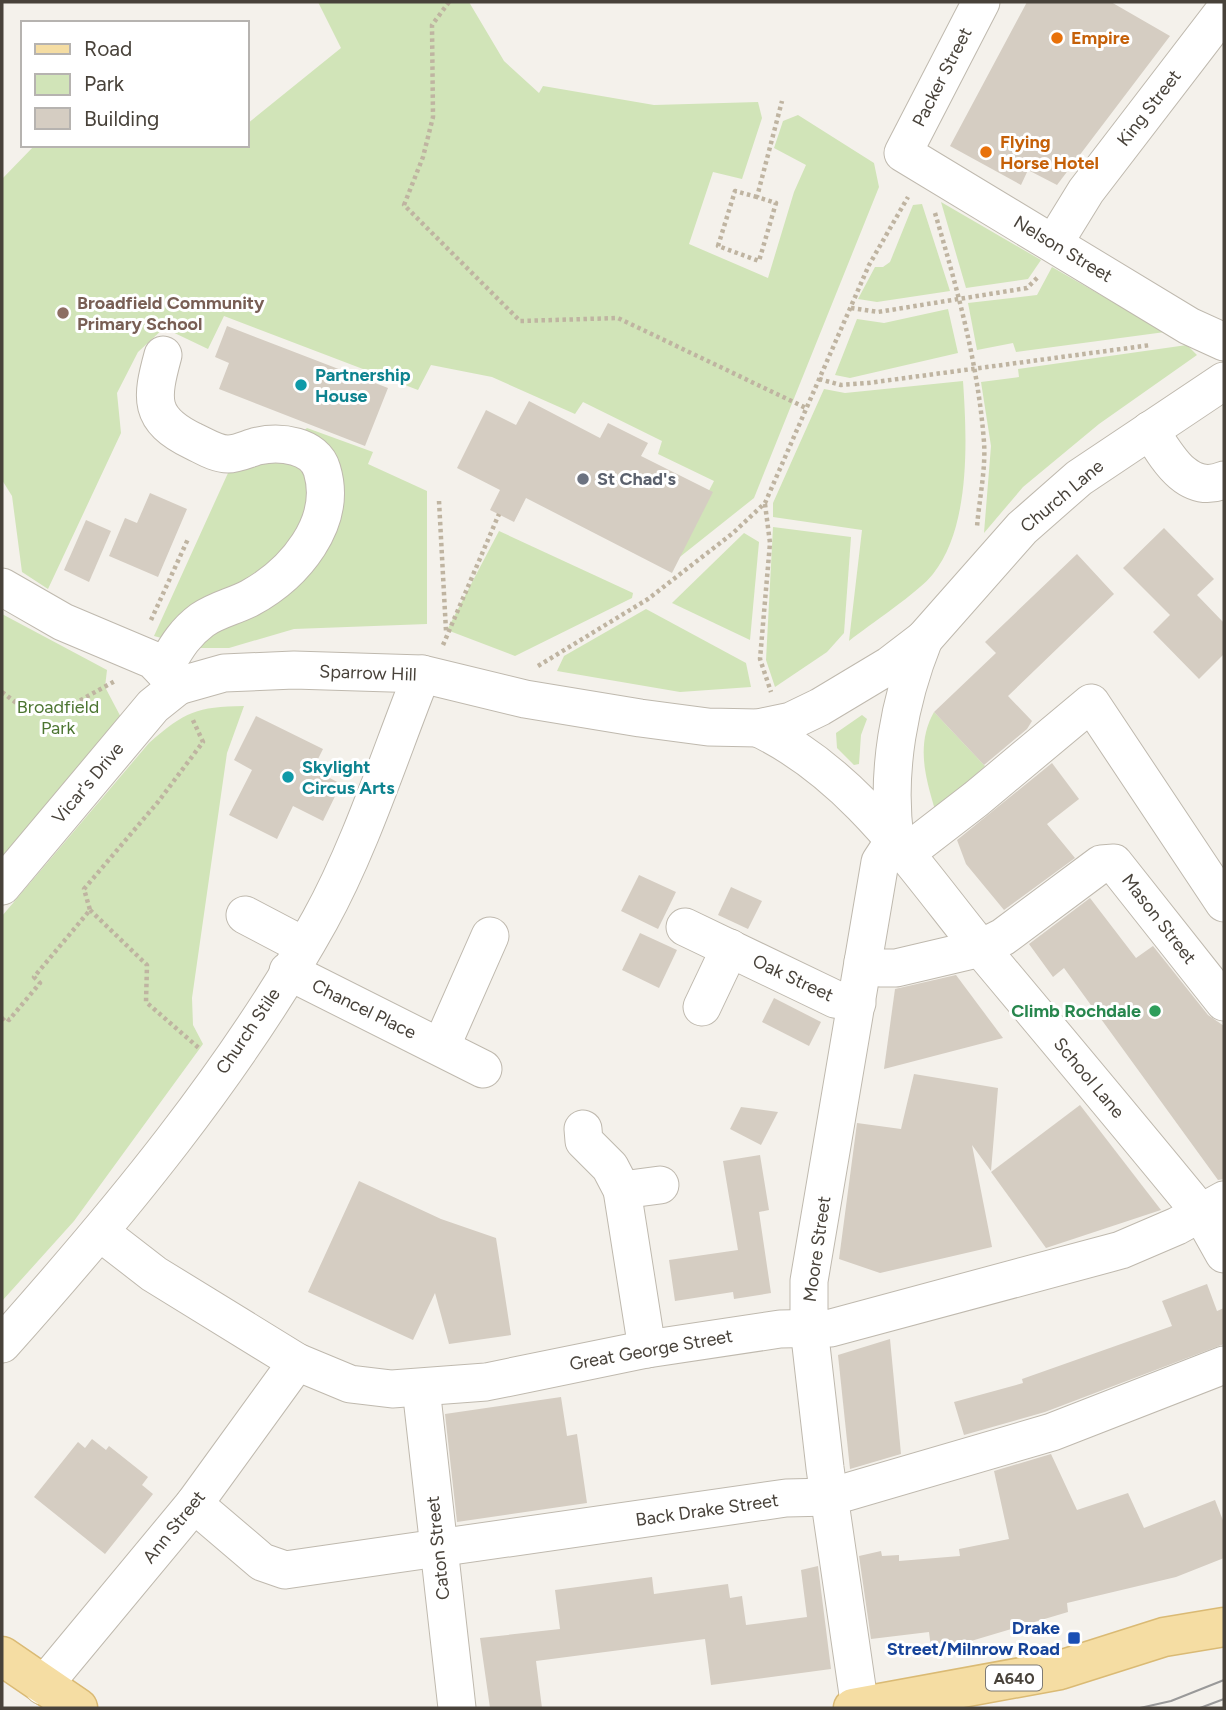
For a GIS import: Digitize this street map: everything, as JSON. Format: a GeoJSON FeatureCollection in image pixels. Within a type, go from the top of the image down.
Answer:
{"type":"FeatureCollection","features":[{"type":"Feature","properties":{"kind":"main road","name":"A640"},"geometry":{"type":"LineString","coordinates":[[1164,1637],[1224,1601]]}},
{"type":"Feature","properties":{"kind":"main road","name":"A640"},"geometry":{"type":"LineString","coordinates":[[853,1708],[1060,1670],[1164,1637],[1224,1627]]}},
{"type":"Feature","properties":{"kind":"main road"},"geometry":{"type":"LineString","coordinates":[[2,1656],[78,1708]]}},
{"type":"Feature","properties":{"kind":"street","name":"Packer Street"},"geometry":{"type":"LineString","coordinates":[[923,165],[981,2]]}},
{"type":"Feature","properties":{"kind":"street","name":"King Street"},"geometry":{"type":"LineString","coordinates":[[1054,243],[1086,191],[1219,29]]}},
{"type":"Feature","properties":{"kind":"street","name":"Nelson Street"},"geometry":{"type":"LineString","coordinates":[[923,165],[1189,326],[1224,342]]}},
{"type":"Feature","properties":{"kind":"street"},"geometry":{"type":"LineString","coordinates":[[2,587],[64,622],[157,667],[179,640],[204,619],[251,598],[288,572],[315,536],[327,499],[322,467],[308,452],[292,445],[262,445],[229,454],[216,452],[171,430],[155,408],[154,387],[163,355]]}},
{"type":"Feature","properties":{"kind":"street","name":"Church Lane"},"geometry":{"type":"LineString","coordinates":[[758,728],[791,721],[820,707],[878,673],[924,639],[1022,528],[1079,478],[1224,381]]}},
{"type":"Feature","properties":{"kind":"street"},"geometry":{"type":"LineString","coordinates":[[1150,430],[1178,470],[1191,480],[1203,484],[1224,480]]}},
{"type":"Feature","properties":{"kind":"street","name":"Church Lane"},"geometry":{"type":"LineString","coordinates":[[901,846],[891,782],[905,697],[924,639]]}},
{"type":"Feature","properties":{"kind":"street","name":"Sparrow Hill"},"geometry":{"type":"LineString","coordinates":[[157,667],[224,673],[294,670],[422,674],[525,698],[640,718],[708,727],[758,728]]}},
{"type":"Feature","properties":{"kind":"street","name":"Vicar's Drive"},"geometry":{"type":"LineString","coordinates":[[2,886],[153,706],[157,667]]}},
{"type":"Feature","properties":{"kind":"street","name":"Church Stile"},"geometry":{"type":"LineString","coordinates":[[2,1343],[101,1233],[223,1069],[296,959],[338,884],[422,674]]}},
{"type":"Feature","properties":{"kind":"street"},"geometry":{"type":"LineString","coordinates":[[901,846],[1091,703],[1224,903]]}},
{"type":"Feature","properties":{"kind":"street","name":"School Lane"},"geometry":{"type":"LineString","coordinates":[[758,728],[787,741],[811,760],[901,846],[981,948],[1213,1206],[1224,1255]]}},
{"type":"Feature","properties":{"kind":"street","name":"Moore Street"},"geometry":{"type":"LineString","coordinates":[[860,1708],[809,1328],[809,1281],[880,862],[901,846]]}},
{"type":"Feature","properties":{"kind":"street","name":"Mason Street"},"geometry":{"type":"LineString","coordinates":[[981,948],[1003,937],[1101,864],[1114,863],[1224,1002]]}},
{"type":"Feature","properties":{"kind":"street","name":"Chancel Place"},"geometry":{"type":"LineString","coordinates":[[245,915],[296,959],[441,1047],[483,1069]]}},
{"type":"Feature","properties":{"kind":"street","name":"Oak Street"},"geometry":{"type":"LineString","coordinates":[[685,927],[835,999],[857,1003]]}},
{"type":"Feature","properties":{"kind":"street"},"geometry":{"type":"LineString","coordinates":[[441,1047],[490,936]]}},
{"type":"Feature","properties":{"kind":"street"},"geometry":{"type":"LineString","coordinates":[[702,1007],[730,948]]}},
{"type":"Feature","properties":{"kind":"street"},"geometry":{"type":"LineString","coordinates":[[863,962],[880,968],[896,968],[981,948]]}},
{"type":"Feature","properties":{"kind":"street"},"geometry":{"type":"LineString","coordinates":[[583,1129],[584,1142],[610,1167],[622,1190],[647,1349]]}},
{"type":"Feature","properties":{"kind":"street"},"geometry":{"type":"LineString","coordinates":[[622,1190],[660,1185]]}},
{"type":"Feature","properties":{"kind":"street","name":"Great George Street"},"geometry":{"type":"LineString","coordinates":[[101,1233],[154,1274],[297,1362],[350,1384],[392,1389],[486,1382],[647,1349],[809,1328],[831,1328],[1121,1250],[1213,1206]]}},
{"type":"Feature","properties":{"kind":"street","name":"Ann Street"},"geometry":{"type":"LineString","coordinates":[[43,1686],[194,1504],[297,1362]]}},
{"type":"Feature","properties":{"kind":"street","name":"Back Drake Street"},"geometry":{"type":"LineString","coordinates":[[194,1504],[262,1562],[285,1570],[786,1498],[830,1497],[1052,1432],[1224,1365]]}},
{"type":"Feature","properties":{"kind":"street","name":"Caton Street"},"geometry":{"type":"LineString","coordinates":[[421,1388],[457,1708]]}},
{"type":"Feature","properties":{"kind":"path"},"geometry":{"type":"LineString","coordinates":[[449,2],[432,25],[433,117],[423,157],[404,205],[520,321],[618,318],[806,408]]}},
{"type":"Feature","properties":{"kind":"path"},"geometry":{"type":"LineString","coordinates":[[757,197],[782,101]]}},
{"type":"Feature","properties":{"kind":"path"},"geometry":{"type":"LineString","coordinates":[[923,165],[960,297],[974,370],[984,444],[976,535],[996,557]]}},
{"type":"Feature","properties":{"kind":"path"},"geometry":{"type":"LineString","coordinates":[[528,672],[648,599],[733,533],[765,503],[869,265],[923,165]]}},
{"type":"Feature","properties":{"kind":"path"},"geometry":{"type":"LineString","coordinates":[[735,191],[757,197],[776,204],[759,261],[718,246],[735,191]]}},
{"type":"Feature","properties":{"kind":"path"},"geometry":{"type":"LineString","coordinates":[[851,308],[878,312],[1027,288],[1038,278],[1054,243]]}},
{"type":"Feature","properties":{"kind":"path"},"geometry":{"type":"LineString","coordinates":[[819,379],[841,385],[869,383],[1177,341],[1189,326]]}},
{"type":"Feature","properties":{"kind":"path"},"geometry":{"type":"LineString","coordinates":[[439,501],[446,635],[499,514]]}},
{"type":"Feature","properties":{"kind":"path"},"geometry":{"type":"LineString","coordinates":[[765,503],[770,543],[760,659],[770,689]]}},
{"type":"Feature","properties":{"kind":"path"},"geometry":{"type":"LineString","coordinates":[[188,539],[157,667],[203,742],[158,802],[84,889],[90,910],[147,965],[146,1002],[223,1069]]}},
{"type":"Feature","properties":{"kind":"path"},"geometry":{"type":"LineString","coordinates":[[2,692],[19,705],[70,706],[157,667]]}},
{"type":"Feature","properties":{"kind":"path"},"geometry":{"type":"LineString","coordinates":[[2,1020],[5,1017],[9,1020],[40,983],[34,977],[90,910]]}},
{"type":"Feature","properties":{"kind":"green space"},"geometry":{"type":"Polygon","coordinates":[[[318,2],[469,2],[504,61],[539,93],[543,86],[654,105],[758,102],[762,118],[742,179],[713,172],[689,244],[768,278],[794,192],[806,165],[774,148],[783,121],[798,115],[874,163],[879,187],[754,498],[671,564],[714,481],[658,454],[662,441],[583,402],[575,414],[492,377],[431,365],[418,390],[224,316],[208,349],[164,328],[138,352],[117,393],[121,433],[48,589],[22,572],[12,496],[2,480],[2,179],[33,147],[248,147],[248,123],[341,48],[318,2]]]}},
{"type":"Feature","properties":{"kind":"green space"},"geometry":{"type":"Polygon","coordinates":[[[941,202],[1041,260],[1028,279],[966,288],[941,202]]]}},
{"type":"Feature","properties":{"kind":"green space"},"geometry":{"type":"Polygon","coordinates":[[[922,204],[950,291],[877,302],[858,299],[875,267],[883,267],[890,262],[913,205],[922,204]]]}},
{"type":"Feature","properties":{"kind":"green space"},"geometry":{"type":"Polygon","coordinates":[[[1052,267],[1165,332],[1016,352],[1013,343],[977,350],[968,303],[1037,295],[1052,267]]]}},
{"type":"Feature","properties":{"kind":"green space"},"geometry":{"type":"Polygon","coordinates":[[[948,309],[958,353],[850,378],[835,375],[857,319],[884,323],[948,309]]]}},
{"type":"Feature","properties":{"kind":"green space"},"geometry":{"type":"Polygon","coordinates":[[[1187,345],[1197,355],[1099,424],[1023,487],[984,533],[991,446],[981,382],[1019,377],[1018,369],[1187,345]]]}},
{"type":"Feature","properties":{"kind":"green space"},"geometry":{"type":"Polygon","coordinates":[[[963,381],[964,481],[954,532],[945,554],[926,581],[849,641],[862,530],[773,517],[773,503],[824,389],[845,393],[963,381]]]}},
{"type":"Feature","properties":{"kind":"green space"},"geometry":{"type":"Polygon","coordinates":[[[307,428],[373,452],[368,464],[427,491],[427,624],[294,629],[229,648],[200,648],[208,627],[322,523],[303,431],[307,428]]]}},
{"type":"Feature","properties":{"kind":"green space"},"geometry":{"type":"Polygon","coordinates":[[[286,452],[310,481],[301,535],[265,571],[203,610],[177,616],[169,640],[154,636],[233,462],[286,452]]]}},
{"type":"Feature","properties":{"kind":"green space"},"geometry":{"type":"Polygon","coordinates":[[[773,527],[851,537],[844,633],[827,652],[775,687],[766,660],[773,527]]]}},
{"type":"Feature","properties":{"kind":"green space"},"geometry":{"type":"Polygon","coordinates":[[[499,531],[633,593],[632,598],[515,656],[447,630],[499,531]]]}},
{"type":"Feature","properties":{"kind":"green space"},"geometry":{"type":"Polygon","coordinates":[[[744,533],[759,542],[750,640],[672,603],[744,533]]]}},
{"type":"Feature","properties":{"kind":"green space"},"geometry":{"type":"Polygon","coordinates":[[[646,609],[746,663],[751,687],[680,692],[557,671],[564,656],[646,609]]]}},
{"type":"Feature","properties":{"kind":"green space","name":"Broadfield Park"},"geometry":{"type":"Polygon","coordinates":[[[2,614],[107,670],[105,687],[125,725],[2,865],[2,614]]]}},
{"type":"Feature","properties":{"kind":"green space"},"geometry":{"type":"Polygon","coordinates":[[[244,706],[227,753],[192,998],[193,1025],[203,1044],[74,1221],[2,1301],[2,916],[149,743],[192,713],[244,706]]]}},
{"type":"Feature","properties":{"kind":"green space"},"geometry":{"type":"Polygon","coordinates":[[[934,712],[985,766],[935,810],[924,760],[925,736],[934,712]]]}},
{"type":"Feature","properties":{"kind":"green space"},"geometry":{"type":"Polygon","coordinates":[[[862,715],[867,719],[861,735],[859,764],[854,765],[837,748],[836,733],[862,715]]]}},
{"type":"Feature","properties":{"kind":"building"},"geometry":{"type":"Polygon","coordinates":[[[1027,2],[1111,2],[1170,36],[1057,185],[1028,170],[1021,185],[950,146],[1027,2]]]}},
{"type":"Feature","properties":{"kind":"building","name":"Partnership House"},"geometry":{"type":"Polygon","coordinates":[[[227,326],[388,388],[365,446],[219,389],[229,363],[215,357],[227,326]]]}},
{"type":"Feature","properties":{"kind":"building","name":"St Chad's"},"geometry":{"type":"Polygon","coordinates":[[[529,401],[600,438],[608,423],[648,443],[641,456],[713,492],[672,573],[526,498],[514,522],[490,510],[500,490],[457,468],[486,410],[516,425],[529,401]]]}},
{"type":"Feature","properties":{"kind":"building"},"geometry":{"type":"Polygon","coordinates":[[[150,493],[187,509],[158,577],[109,556],[125,518],[137,523],[150,493]]]}},
{"type":"Feature","properties":{"kind":"building"},"geometry":{"type":"Polygon","coordinates":[[[86,520],[111,531],[89,582],[64,570],[86,520]]]}},
{"type":"Feature","properties":{"kind":"building"},"geometry":{"type":"Polygon","coordinates":[[[1164,528],[1214,579],[1197,595],[1224,623],[1224,654],[1199,679],[1153,632],[1170,615],[1123,568],[1164,528]]]}},
{"type":"Feature","properties":{"kind":"building"},"geometry":{"type":"Polygon","coordinates":[[[1077,554],[1114,594],[1008,696],[1032,721],[1027,729],[984,765],[934,712],[996,653],[985,642],[1077,554]]]}},
{"type":"Feature","properties":{"kind":"building","name":"Skylight Circus Arts"},"geometry":{"type":"Polygon","coordinates":[[[256,716],[323,749],[313,769],[341,784],[323,821],[293,806],[277,839],[229,815],[252,770],[234,760],[256,716]]]}},
{"type":"Feature","properties":{"kind":"building"},"geometry":{"type":"Polygon","coordinates":[[[1052,763],[1079,799],[1047,824],[1075,858],[1004,910],[966,864],[957,840],[1052,763]]]}},
{"type":"Feature","properties":{"kind":"building"},"geometry":{"type":"Polygon","coordinates":[[[639,875],[676,892],[658,929],[621,911],[639,875]]]}},
{"type":"Feature","properties":{"kind":"building"},"geometry":{"type":"Polygon","coordinates":[[[731,887],[762,901],[748,929],[718,915],[731,887]]]}},
{"type":"Feature","properties":{"kind":"building"},"geometry":{"type":"Polygon","coordinates":[[[1090,898],[1136,958],[1153,946],[1208,1015],[1224,1026],[1224,1179],[1218,1180],[1064,968],[1053,977],[1029,944],[1090,898]]]}},
{"type":"Feature","properties":{"kind":"building"},"geometry":{"type":"Polygon","coordinates":[[[640,933],[677,950],[659,988],[622,970],[640,933]]]}},
{"type":"Feature","properties":{"kind":"building"},"geometry":{"type":"Polygon","coordinates":[[[956,975],[1003,1038],[884,1069],[895,989],[956,975]]]}},
{"type":"Feature","properties":{"kind":"building"},"geometry":{"type":"Polygon","coordinates":[[[774,998],[821,1022],[809,1046],[762,1022],[774,998]]]}},
{"type":"Feature","properties":{"kind":"building"},"geometry":{"type":"Polygon","coordinates":[[[914,1074],[998,1088],[991,1171],[972,1145],[992,1247],[880,1273],[839,1259],[857,1123],[901,1129],[914,1074]]]}},
{"type":"Feature","properties":{"kind":"building"},"geometry":{"type":"Polygon","coordinates":[[[1080,1105],[1161,1210],[1046,1248],[991,1172],[1080,1105]]]}},
{"type":"Feature","properties":{"kind":"building"},"geometry":{"type":"Polygon","coordinates":[[[741,1107],[778,1112],[761,1145],[730,1129],[741,1107]]]}},
{"type":"Feature","properties":{"kind":"building"},"geometry":{"type":"Polygon","coordinates":[[[760,1155],[769,1210],[759,1212],[771,1293],[734,1299],[733,1292],[675,1301],[669,1260],[738,1250],[723,1161],[760,1155]]]}},
{"type":"Feature","properties":{"kind":"building"},"geometry":{"type":"Polygon","coordinates":[[[359,1181],[441,1219],[496,1238],[511,1335],[449,1344],[435,1293],[413,1340],[308,1292],[359,1181]]]}},
{"type":"Feature","properties":{"kind":"building"},"geometry":{"type":"Polygon","coordinates":[[[1207,1284],[1217,1311],[1224,1308],[1224,1344],[1045,1412],[964,1435],[954,1402],[1023,1383],[1022,1379],[1172,1326],[1162,1301],[1207,1284]]]}},
{"type":"Feature","properties":{"kind":"building"},"geometry":{"type":"Polygon","coordinates":[[[890,1339],[901,1454],[850,1469],[838,1355],[890,1339]]]}},
{"type":"Feature","properties":{"kind":"building"},"geometry":{"type":"Polygon","coordinates":[[[561,1397],[567,1436],[577,1434],[587,1503],[457,1522],[445,1414],[561,1397]]]}},
{"type":"Feature","properties":{"kind":"building"},"geometry":{"type":"Polygon","coordinates":[[[92,1439],[106,1450],[109,1446],[148,1477],[142,1485],[153,1494],[105,1554],[34,1497],[78,1442],[85,1448],[92,1439]]]}},
{"type":"Feature","properties":{"kind":"building"},"geometry":{"type":"Polygon","coordinates":[[[1051,1454],[1077,1510],[1128,1493],[1144,1528],[1215,1500],[1224,1523],[1224,1558],[1176,1577],[1067,1603],[1068,1612],[971,1641],[931,1648],[929,1632],[871,1639],[859,1556],[881,1551],[882,1556],[899,1555],[899,1561],[960,1556],[959,1549],[1009,1539],[994,1471],[1051,1454]]]}},
{"type":"Feature","properties":{"kind":"building"},"geometry":{"type":"Polygon","coordinates":[[[818,1566],[831,1669],[711,1685],[705,1639],[536,1661],[542,1708],[490,1708],[480,1638],[560,1629],[555,1590],[652,1577],[654,1594],[728,1584],[730,1598],[742,1596],[746,1625],[807,1617],[801,1570],[818,1566]]]}},
{"type":"Feature","properties":{"kind":"tram line"},"geometry":{"type":"LineString","coordinates":[[1140,1708],[1171,1701],[1224,1680]]}},
{"type":"Feature","properties":{"kind":"tram line"},"geometry":{"type":"LineString","coordinates":[[1200,1708],[1224,1699]]}},
{"type":"Feature","properties":{"kind":"place","name":"Empire"},"geometry":{"type":"Point","coordinates":[1057,38]}},
{"type":"Feature","properties":{"kind":"place","name":"Flying Horse Hotel"},"geometry":{"type":"Point","coordinates":[986,152]}},
{"type":"Feature","properties":{"kind":"place","name":"Broadfield Community Primary School"},"geometry":{"type":"Point","coordinates":[63,313]}},
{"type":"Feature","properties":{"kind":"place","name":"Partnership House"},"geometry":{"type":"Point","coordinates":[301,385]}},
{"type":"Feature","properties":{"kind":"place","name":"St Chad's"},"geometry":{"type":"Point","coordinates":[583,479]}},
{"type":"Feature","properties":{"kind":"place","name":"Skylight Circus Arts"},"geometry":{"type":"Point","coordinates":[288,777]}},
{"type":"Feature","properties":{"kind":"place","name":"Climb Rochdale"},"geometry":{"type":"Point","coordinates":[1155,1011]}},
{"type":"Feature","properties":{"kind":"place","name":"Drake Street/Milnrow Road"},"geometry":{"type":"Point","coordinates":[1074,1638]}}]}
